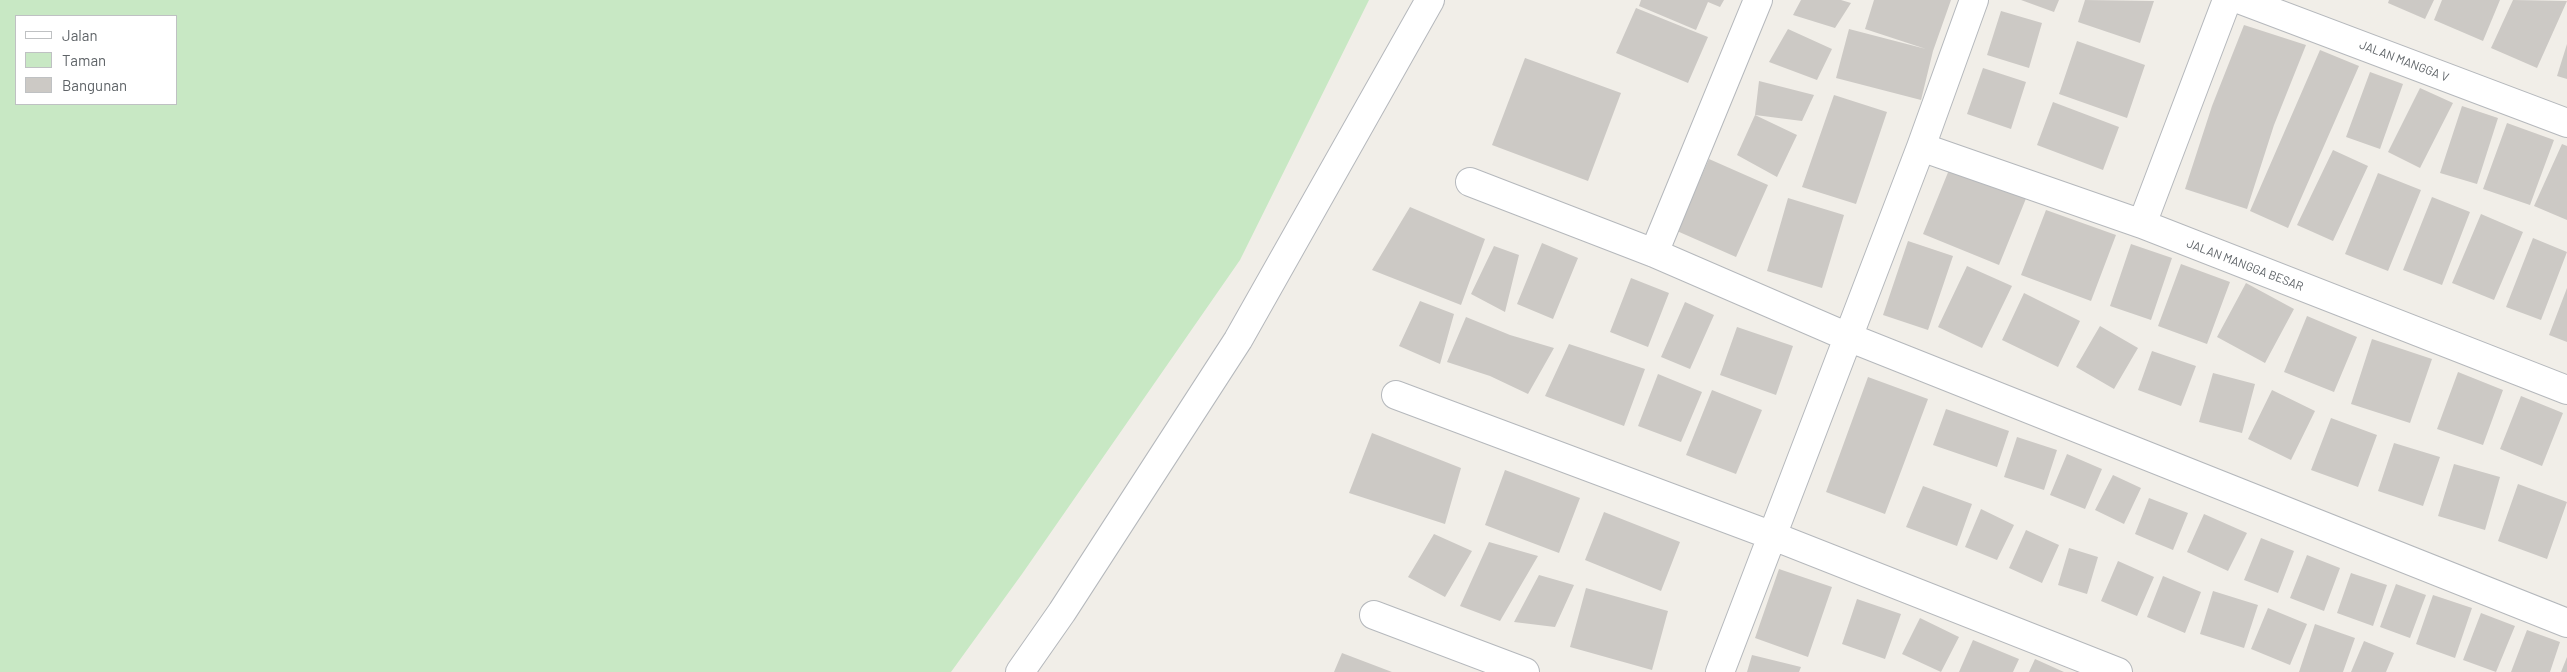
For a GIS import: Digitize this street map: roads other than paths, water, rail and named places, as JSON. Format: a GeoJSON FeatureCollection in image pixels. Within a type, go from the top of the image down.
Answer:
{"type":"FeatureCollection","features":[{"type":"Feature","properties":{"kind":"street"},"geometry":{"type":"LineString","coordinates":[[1020,672],[1062,612],[1238,340],[1430,0]]}},
{"type":"Feature","properties":{"kind":"street"},"geometry":{"type":"LineString","coordinates":[[1654,253],[1758,0]]}},
{"type":"Feature","properties":{"kind":"street"},"geometry":{"type":"LineString","coordinates":[[1720,672],[1921,147],[1974,0]]}},
{"type":"Feature","properties":{"kind":"street"},"geometry":{"type":"LineString","coordinates":[[2142,224],[2227,0]]}},
{"type":"Feature","properties":{"kind":"street","name":"JALAN MANGGA V"},"geometry":{"type":"LineString","coordinates":[[2241,0],[2567,123]]}},
{"type":"Feature","properties":{"kind":"street","name":"JALAN MANGGA BESAR"},"geometry":{"type":"LineString","coordinates":[[1921,147],[2142,224],[2567,390]]}},
{"type":"Feature","properties":{"kind":"street"},"geometry":{"type":"LineString","coordinates":[[1470,182],[1654,253],[1848,337],[2567,623]]}},
{"type":"Feature","properties":{"kind":"street"},"geometry":{"type":"LineString","coordinates":[[1396,395],[1773,536],[2118,672]]}},
{"type":"Feature","properties":{"kind":"street"},"geometry":{"type":"LineString","coordinates":[[1374,615],[1525,672]]}}]}
